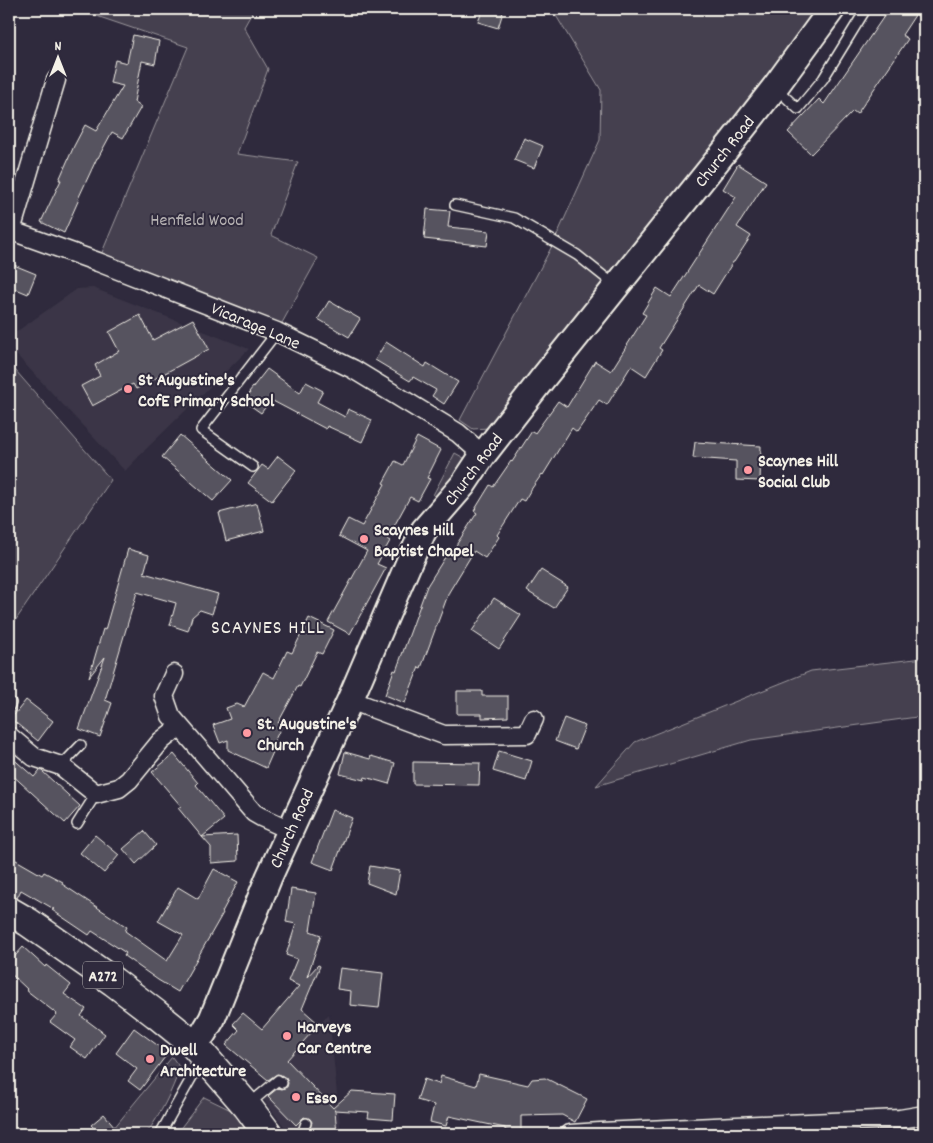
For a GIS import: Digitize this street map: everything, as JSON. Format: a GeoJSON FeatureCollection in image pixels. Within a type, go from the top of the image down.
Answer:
{"type":"FeatureCollection","features":[{"type":"Feature","properties":{"kind":"highway","name":"A272"},"geometry":{"type":"LineString","coordinates":[[9,911],[28,922],[114,982],[156,1014],[200,1052],[247,1106],[268,1134]]}},
{"type":"Feature","properties":{"kind":"street","name":"Church Road"},"geometry":{"type":"LineString","coordinates":[[200,1052],[203,1034],[212,1019],[269,877],[350,700],[424,530],[463,485],[483,455],[542,378],[775,87],[832,9]]}},
{"type":"Feature","properties":{"kind":"street"},"geometry":{"type":"LineString","coordinates":[[10,231],[56,80]]}},
{"type":"Feature","properties":{"kind":"street","name":"Vicarage Lane"},"geometry":{"type":"LineString","coordinates":[[10,231],[98,262],[276,332],[353,369],[458,433],[483,455]]}},
{"type":"Feature","properties":{"kind":"street"},"geometry":{"type":"LineString","coordinates":[[174,674],[164,696],[171,716],[179,727],[254,813],[290,830]]}},
{"type":"Feature","properties":{"kind":"street"},"geometry":{"type":"LineString","coordinates":[[350,700],[444,735],[527,734],[534,719]]}},
{"type":"Feature","properties":{"kind":"street"},"geometry":{"type":"LineString","coordinates":[[9,736],[34,757],[61,766],[96,794],[119,788],[129,780],[161,741],[179,727]]}},
{"type":"Feature","properties":{"kind":"street"},"geometry":{"type":"LineString","coordinates":[[570,1134],[900,1119],[924,1115]]}},
{"type":"Feature","properties":{"kind":"lane"},"geometry":{"type":"LineString","coordinates":[[775,87],[798,109],[823,79],[866,9]]}},
{"type":"Feature","properties":{"kind":"lane"},"geometry":{"type":"LineString","coordinates":[[455,205],[514,218],[577,255],[616,286]]}},
{"type":"Feature","properties":{"kind":"lane"},"geometry":{"type":"LineString","coordinates":[[253,467],[201,430],[276,332]]}},
{"type":"Feature","properties":{"kind":"lane"},"geometry":{"type":"LineString","coordinates":[[61,766],[81,744]]}},
{"type":"Feature","properties":{"kind":"lane"},"geometry":{"type":"LineString","coordinates":[[77,824],[96,794]]}},
{"type":"Feature","properties":{"kind":"lane"},"geometry":{"type":"LineString","coordinates":[[160,1134],[192,1077],[200,1052]]}},
{"type":"Feature","properties":{"kind":"lane"},"geometry":{"type":"LineString","coordinates":[[247,1106],[278,1080],[282,1083]]}},
{"type":"Feature","properties":{"kind":"lane"},"geometry":{"type":"LineString","coordinates":[[302,1134],[306,1123]]}},
{"type":"Feature","properties":{"kind":"shaded area","name":"St Augustine's CofE Primary School"},"geometry":{"type":"Polygon","coordinates":[[[93,288],[249,349],[125,471],[9,347],[9,337],[77,289],[93,288]]]}},
{"type":"Feature","properties":{"kind":"shaded area"},"geometry":{"type":"Polygon","coordinates":[[[329,1014],[341,1134],[290,1134],[257,1091],[329,1014]]]}},
{"type":"Feature","properties":{"kind":"green space","name":"Henfield Wood"},"geometry":{"type":"Polygon","coordinates":[[[76,9],[254,9],[244,27],[268,69],[237,154],[298,162],[271,235],[318,258],[277,332],[98,262],[188,47],[76,9]]]}},
{"type":"Feature","properties":{"kind":"green space"},"geometry":{"type":"Polygon","coordinates":[[[552,9],[832,9],[505,427],[473,429],[460,420],[552,246],[600,140],[601,90],[552,9]]]}},
{"type":"Feature","properties":{"kind":"green space"},"geometry":{"type":"Polygon","coordinates":[[[9,363],[111,480],[9,630],[9,363]]]}},
{"type":"Feature","properties":{"kind":"green space"},"geometry":{"type":"Polygon","coordinates":[[[455,453],[464,458],[467,465],[447,504],[433,495],[455,453]]]}},
{"type":"Feature","properties":{"kind":"green space"},"geometry":{"type":"Polygon","coordinates":[[[924,658],[924,716],[751,740],[596,786],[635,742],[811,671],[924,658]]]}},
{"type":"Feature","properties":{"kind":"green space"},"geometry":{"type":"Polygon","coordinates":[[[172,1057],[180,1068],[166,1102],[146,1134],[109,1134],[172,1057]]]}},
{"type":"Feature","properties":{"kind":"green space"},"geometry":{"type":"Polygon","coordinates":[[[204,1097],[233,1111],[248,1134],[176,1134],[204,1097]]]}},
{"type":"Feature","properties":{"kind":"building"},"geometry":{"type":"Polygon","coordinates":[[[483,9],[504,9],[498,28],[478,22],[483,9]]]}},
{"type":"Feature","properties":{"kind":"building"},"geometry":{"type":"Polygon","coordinates":[[[889,9],[919,9],[902,35],[908,39],[857,114],[853,111],[811,154],[788,132],[819,99],[824,104],[889,9]]]}},
{"type":"Feature","properties":{"kind":"building"},"geometry":{"type":"Polygon","coordinates":[[[133,35],[159,41],[155,64],[142,61],[134,102],[141,107],[123,138],[112,132],[97,158],[64,233],[41,222],[85,125],[96,131],[123,86],[110,83],[115,60],[127,63],[133,35]]]}},
{"type":"Feature","properties":{"kind":"building"},"geometry":{"type":"Polygon","coordinates":[[[524,138],[543,146],[534,168],[514,160],[524,138]]]}},
{"type":"Feature","properties":{"kind":"building"},"geometry":{"type":"Polygon","coordinates":[[[738,164],[766,182],[737,227],[751,236],[713,294],[699,285],[659,348],[662,350],[646,376],[631,366],[607,405],[599,400],[577,432],[572,428],[543,475],[524,501],[520,499],[485,558],[474,551],[449,592],[421,668],[419,667],[405,703],[385,695],[394,670],[396,671],[427,586],[447,554],[449,556],[477,513],[474,511],[490,485],[493,487],[532,431],[535,433],[558,401],[567,407],[595,361],[611,371],[646,315],[642,313],[657,288],[671,297],[736,197],[723,189],[738,164]]]}},
{"type":"Feature","properties":{"kind":"building"},"geometry":{"type":"Polygon","coordinates":[[[427,209],[450,211],[448,227],[489,231],[487,246],[424,239],[427,209]]]}},
{"type":"Feature","properties":{"kind":"building"},"geometry":{"type":"Polygon","coordinates":[[[9,263],[36,274],[28,294],[9,286],[9,263]]]}},
{"type":"Feature","properties":{"kind":"building"},"geometry":{"type":"Polygon","coordinates":[[[329,301],[360,319],[349,337],[318,319],[329,301]]]}},
{"type":"Feature","properties":{"kind":"building"},"geometry":{"type":"Polygon","coordinates":[[[140,315],[153,340],[193,319],[209,349],[136,389],[133,384],[92,406],[81,386],[100,376],[95,365],[119,351],[109,332],[140,315]]]}},
{"type":"Feature","properties":{"kind":"building"},"geometry":{"type":"Polygon","coordinates":[[[386,342],[425,367],[427,363],[458,382],[444,404],[432,396],[436,390],[413,377],[410,381],[375,360],[386,342]]]}},
{"type":"Feature","properties":{"kind":"building"},"geometry":{"type":"Polygon","coordinates":[[[267,369],[300,393],[306,382],[323,391],[317,402],[345,417],[348,409],[372,420],[362,442],[327,426],[326,429],[271,400],[261,413],[244,401],[267,369]]]}},
{"type":"Feature","properties":{"kind":"building"},"geometry":{"type":"Polygon","coordinates":[[[180,435],[232,480],[213,501],[162,457],[180,435]]]}},
{"type":"Feature","properties":{"kind":"building"},"geometry":{"type":"Polygon","coordinates":[[[417,437],[441,450],[427,478],[430,479],[418,501],[410,497],[387,539],[390,541],[377,564],[386,568],[350,634],[328,622],[367,551],[339,536],[348,519],[362,526],[395,461],[403,465],[417,437]]]}},
{"type":"Feature","properties":{"kind":"building","name":"Scaynes Hill Social Club"},"geometry":{"type":"Polygon","coordinates":[[[695,442],[761,446],[760,481],[736,480],[736,461],[693,458],[695,442]]]}},
{"type":"Feature","properties":{"kind":"building"},"geometry":{"type":"Polygon","coordinates":[[[278,456],[296,470],[272,501],[248,483],[262,465],[268,469],[278,456]]]}},
{"type":"Feature","properties":{"kind":"building"},"geometry":{"type":"Polygon","coordinates":[[[257,503],[264,531],[226,541],[219,513],[257,503]]]}},
{"type":"Feature","properties":{"kind":"building"},"geometry":{"type":"Polygon","coordinates":[[[128,549],[149,555],[144,573],[218,594],[212,614],[200,610],[192,617],[188,631],[170,625],[176,603],[137,592],[105,700],[112,703],[100,737],[79,729],[105,657],[89,677],[103,629],[105,630],[128,549]]]}},
{"type":"Feature","properties":{"kind":"building"},"geometry":{"type":"Polygon","coordinates":[[[541,570],[568,587],[554,608],[527,591],[541,570]]]}},
{"type":"Feature","properties":{"kind":"building"},"geometry":{"type":"Polygon","coordinates":[[[494,598],[521,615],[499,649],[472,631],[494,598]]]}},
{"type":"Feature","properties":{"kind":"building"},"geometry":{"type":"Polygon","coordinates":[[[309,618],[334,630],[322,654],[317,652],[300,687],[298,686],[278,723],[282,725],[270,750],[273,752],[266,768],[228,750],[228,740],[220,743],[213,725],[230,719],[226,708],[237,704],[244,707],[263,672],[274,678],[287,651],[292,653],[309,618]]]}},
{"type":"Feature","properties":{"kind":"building"},"geometry":{"type":"Polygon","coordinates":[[[457,691],[482,691],[482,696],[508,696],[508,717],[482,718],[482,714],[457,714],[457,691]]]}},
{"type":"Feature","properties":{"kind":"building"},"geometry":{"type":"Polygon","coordinates":[[[26,700],[53,721],[38,741],[11,719],[26,700]]]}},
{"type":"Feature","properties":{"kind":"building"},"geometry":{"type":"Polygon","coordinates":[[[564,718],[585,726],[576,749],[555,741],[564,718]]]}},
{"type":"Feature","properties":{"kind":"building"},"geometry":{"type":"Polygon","coordinates":[[[499,751],[532,761],[526,781],[493,771],[499,751]]]}},
{"type":"Feature","properties":{"kind":"building"},"geometry":{"type":"Polygon","coordinates":[[[345,752],[370,759],[371,756],[395,763],[389,784],[365,777],[364,780],[340,774],[345,752]]]}},
{"type":"Feature","properties":{"kind":"building"},"geometry":{"type":"Polygon","coordinates":[[[174,754],[224,819],[202,837],[178,808],[181,806],[152,772],[174,754]]]}},
{"type":"Feature","properties":{"kind":"building"},"geometry":{"type":"Polygon","coordinates":[[[9,755],[34,777],[40,770],[42,771],[80,806],[65,823],[9,772],[9,755]]]}},
{"type":"Feature","properties":{"kind":"building"},"geometry":{"type":"Polygon","coordinates":[[[413,762],[480,763],[479,785],[413,784],[413,762]]]}},
{"type":"Feature","properties":{"kind":"building"},"geometry":{"type":"Polygon","coordinates":[[[332,810],[352,818],[333,870],[312,862],[332,810]]]}},
{"type":"Feature","properties":{"kind":"building"},"geometry":{"type":"Polygon","coordinates":[[[144,831],[156,845],[136,864],[123,849],[144,831]]]}},
{"type":"Feature","properties":{"kind":"building"},"geometry":{"type":"Polygon","coordinates":[[[95,835],[119,855],[104,873],[80,853],[95,835]]]}},
{"type":"Feature","properties":{"kind":"building"},"geometry":{"type":"Polygon","coordinates":[[[237,835],[238,861],[211,863],[211,847],[202,837],[237,835]]]}},
{"type":"Feature","properties":{"kind":"building"},"geometry":{"type":"Polygon","coordinates":[[[9,856],[42,875],[44,872],[63,882],[62,884],[127,927],[125,931],[167,961],[183,935],[158,921],[178,887],[198,899],[214,869],[238,882],[223,913],[178,992],[124,956],[126,953],[92,931],[89,935],[52,910],[54,909],[21,890],[17,898],[9,895],[9,856]]]}},
{"type":"Feature","properties":{"kind":"building"},"geometry":{"type":"Polygon","coordinates":[[[370,866],[400,871],[396,894],[367,883],[370,866]]]}},
{"type":"Feature","properties":{"kind":"building"},"geometry":{"type":"Polygon","coordinates":[[[291,889],[316,893],[310,931],[321,935],[307,977],[318,965],[320,966],[302,1009],[319,1024],[287,1060],[333,1108],[352,1091],[395,1094],[393,1120],[368,1118],[369,1112],[334,1110],[337,1134],[311,1134],[309,1132],[312,1122],[310,1119],[304,1117],[296,1125],[268,1096],[278,1088],[287,1087],[286,1078],[277,1074],[268,1080],[226,1045],[239,1030],[233,1024],[243,1013],[262,1029],[299,986],[288,981],[297,959],[286,955],[296,924],[286,922],[291,889]]]}},
{"type":"Feature","properties":{"kind":"building"},"geometry":{"type":"Polygon","coordinates":[[[23,947],[45,967],[46,965],[71,985],[64,994],[86,1009],[81,1016],[105,1034],[87,1059],[70,1047],[75,1040],[50,1022],[57,1014],[26,990],[9,972],[9,963],[23,947]]]}},
{"type":"Feature","properties":{"kind":"building"},"geometry":{"type":"Polygon","coordinates":[[[340,968],[383,973],[379,1008],[350,1005],[351,991],[337,989],[340,968]]]}},
{"type":"Feature","properties":{"kind":"building"},"geometry":{"type":"Polygon","coordinates":[[[134,1028],[168,1053],[140,1090],[128,1081],[137,1069],[116,1053],[134,1028]]]}},
{"type":"Feature","properties":{"kind":"building"},"geometry":{"type":"Polygon","coordinates":[[[479,1074],[528,1085],[532,1079],[545,1078],[587,1099],[575,1122],[562,1115],[521,1116],[521,1132],[505,1130],[505,1128],[449,1116],[446,1126],[430,1122],[434,1105],[417,1100],[424,1079],[439,1084],[441,1076],[476,1086],[479,1074]]]}},
{"type":"Feature","properties":{"kind":"building"},"geometry":{"type":"Polygon","coordinates":[[[104,1114],[115,1127],[107,1134],[100,1134],[91,1125],[104,1114]]]}},
{"type":"Feature","properties":{"kind":"place","name":"St Augustine's CofE Primary School"},"geometry":{"type":"Point","coordinates":[128,389]}},
{"type":"Feature","properties":{"kind":"place","name":"Scaynes Hill Social Club"},"geometry":{"type":"Point","coordinates":[748,470]}},
{"type":"Feature","properties":{"kind":"place","name":"Scaynes Hill Baptist Chapel"},"geometry":{"type":"Point","coordinates":[364,539]}},
{"type":"Feature","properties":{"kind":"place","name":"St. Augustine's Church"},"geometry":{"type":"Point","coordinates":[247,733]}},
{"type":"Feature","properties":{"kind":"place","name":"Harveys Car Centre"},"geometry":{"type":"Point","coordinates":[287,1036]}},
{"type":"Feature","properties":{"kind":"place","name":"Dwell Architecture"},"geometry":{"type":"Point","coordinates":[150,1059]}},
{"type":"Feature","properties":{"kind":"place","name":"Esso"},"geometry":{"type":"Point","coordinates":[296,1097]}},
{"type":"Feature","properties":{"kind":"district","name":"SCAYNES HILL"},"geometry":{"type":"Point","coordinates":[268,626]}}]}
